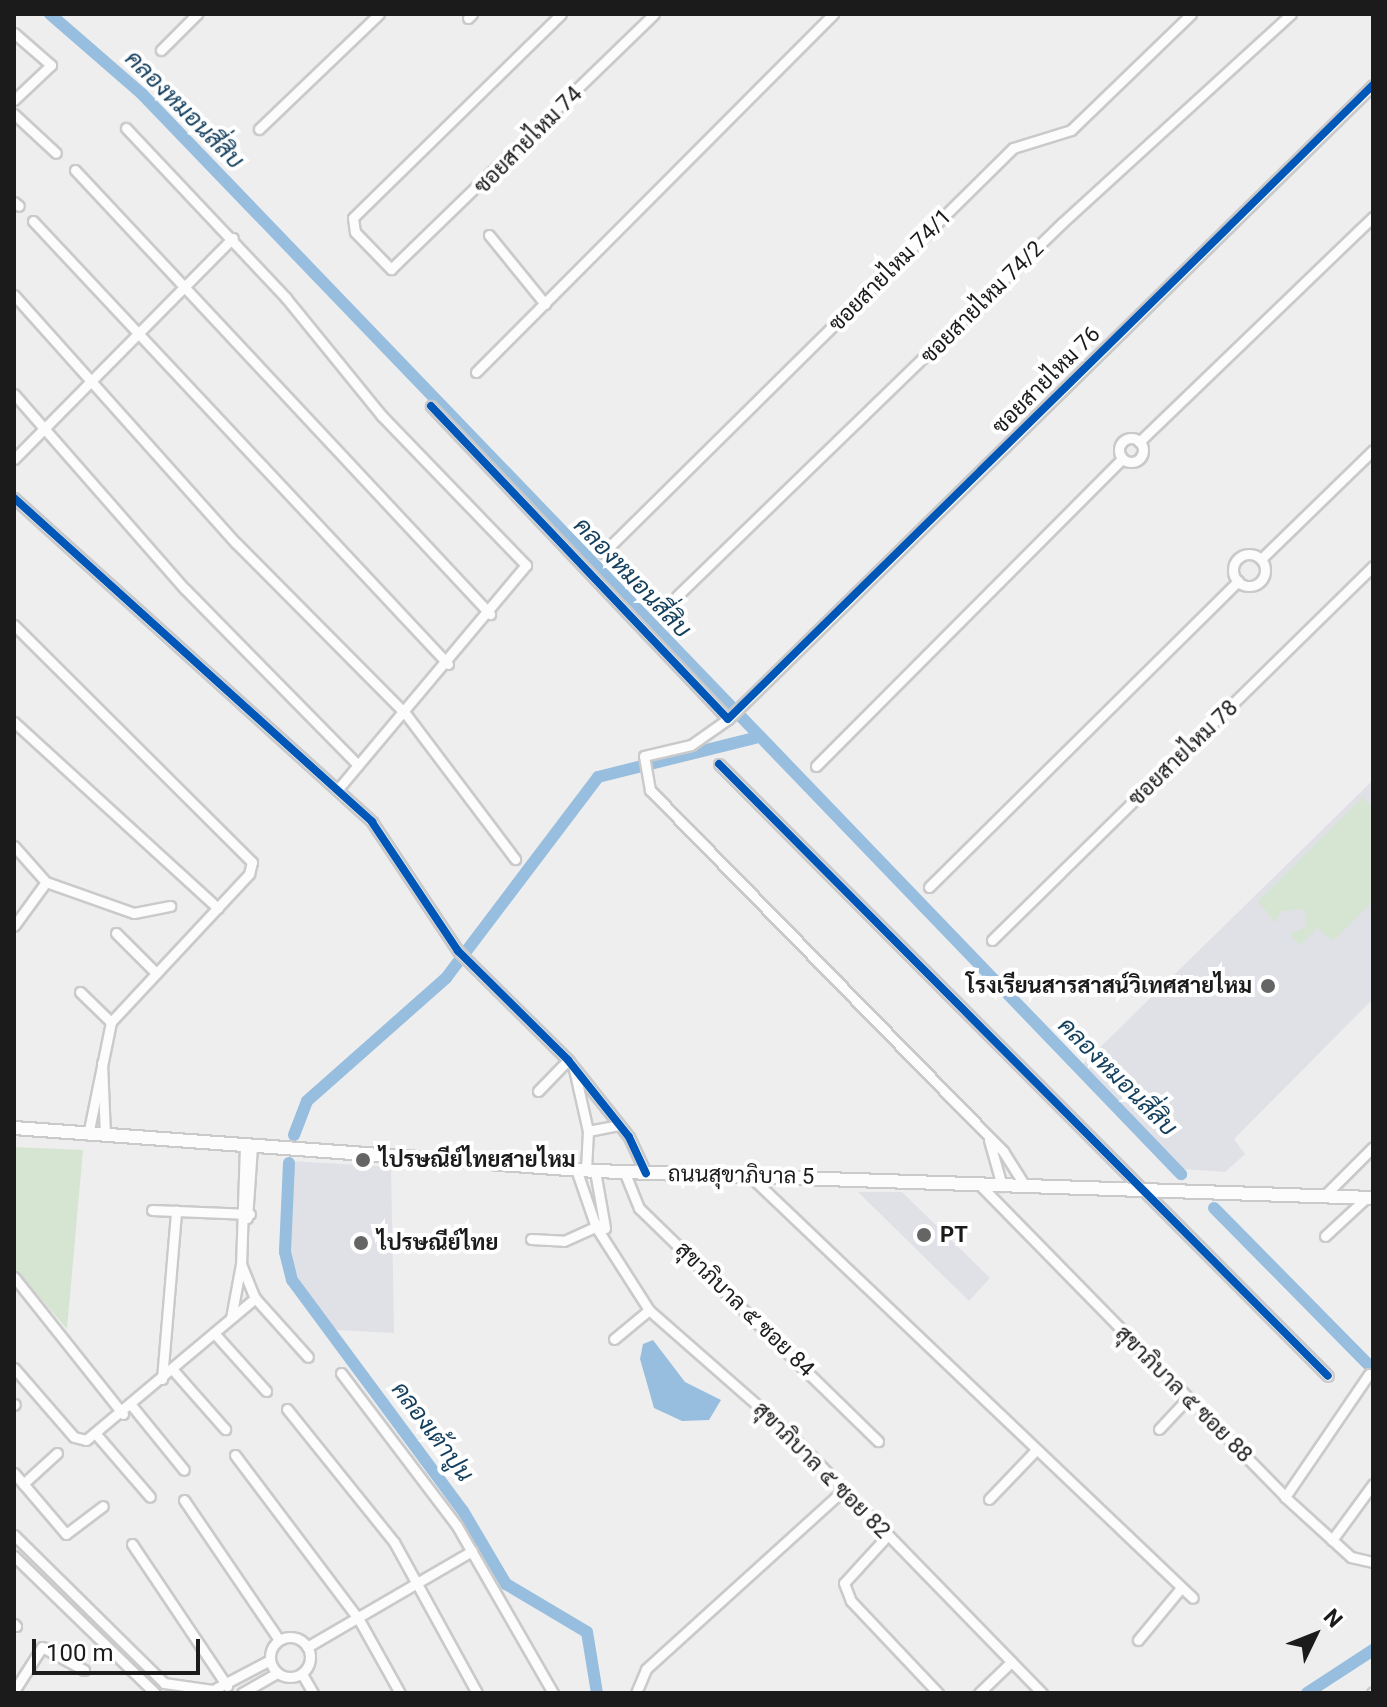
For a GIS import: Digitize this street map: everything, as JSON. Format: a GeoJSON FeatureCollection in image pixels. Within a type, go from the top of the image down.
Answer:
{"type":"FeatureCollection","features":[{"type":"Feature","properties":{"kind":"main road","name":"ถนนสุขาภิบาล 5"},"geometry":{"type":"LineString","coordinates":[[14,1128],[586,1170],[1370,1198]]}},
{"type":"Feature","properties":{"kind":"street"},"geometry":{"type":"LineString","coordinates":[[161,50],[197,14]]}},
{"type":"Feature","properties":{"kind":"street"},"geometry":{"type":"LineString","coordinates":[[259,129],[379,14]]}},
{"type":"Feature","properties":{"kind":"street","name":"ซอยสายไหม 74"},"geometry":{"type":"LineString","coordinates":[[561,14],[353,218],[355,232],[387,265],[401,266],[654,14]]}},
{"type":"Feature","properties":{"kind":"street"},"geometry":{"type":"LineString","coordinates":[[476,372],[833,14]]}},
{"type":"Feature","properties":{"kind":"street","name":"ซอยสายไหม 74/1"},"geometry":{"type":"LineString","coordinates":[[603,553],[1013,148],[1071,130],[1191,14]]}},
{"type":"Feature","properties":{"kind":"street","name":"ซอยสายไหม 74/2"},"geometry":{"type":"LineString","coordinates":[[677,596],[1062,223],[1291,14]]}},
{"type":"Feature","properties":{"kind":"street"},"geometry":{"type":"LineString","coordinates":[[14,33],[51,65],[14,100]]}},
{"type":"Feature","properties":{"kind":"street","name":"ซอยสายไหม 76"},"geometry":{"type":"LineString","coordinates":[[987,1137],[650,790],[643,774],[643,762],[705,739],[730,718],[1373,85]]}},
{"type":"Feature","properties":{"kind":"street"},"geometry":{"type":"LineString","coordinates":[[14,114],[56,153]]}},
{"type":"Feature","properties":{"kind":"street"},"geometry":{"type":"LineString","coordinates":[[126,128],[233,238],[381,415],[523,560],[523,575],[339,788]]}},
{"type":"Feature","properties":{"kind":"street"},"geometry":{"type":"LineString","coordinates":[[75,170],[187,284],[490,614]]}},
{"type":"Feature","properties":{"kind":"street"},"geometry":{"type":"LineString","coordinates":[[816,766],[1122,459],[1122,442],[1139,442],[1373,217]]}},
{"type":"Feature","properties":{"kind":"street"},"geometry":{"type":"LineString","coordinates":[[33,221],[139,329],[448,664]]}},
{"type":"Feature","properties":{"kind":"street"},"geometry":{"type":"LineString","coordinates":[[489,235],[545,304]]}},
{"type":"Feature","properties":{"kind":"street"},"geometry":{"type":"LineString","coordinates":[[14,459],[93,374],[233,238]]}},
{"type":"Feature","properties":{"kind":"street"},"geometry":{"type":"LineString","coordinates":[[14,295],[93,374],[236,543],[405,713],[515,859]]}},
{"type":"Feature","properties":{"kind":"street"},"geometry":{"type":"LineString","coordinates":[[14,394],[45,424],[185,589],[358,765]]}},
{"type":"Feature","properties":{"kind":"street"},"geometry":{"type":"LineString","coordinates":[[431,406],[730,718]]}},
{"type":"Feature","properties":{"kind":"street"},"geometry":{"type":"LineString","coordinates":[[1122,459],[1139,459],[1139,442]]}},
{"type":"Feature","properties":{"kind":"street"},"geometry":{"type":"LineString","coordinates":[[1238,581],[1260,583],[1261,559],[1373,450]]}},
{"type":"Feature","properties":{"kind":"street"},"geometry":{"type":"LineString","coordinates":[[14,498],[339,788],[393,849],[461,955],[571,1064],[618,1125],[646,1173]]}},
{"type":"Feature","properties":{"kind":"street"},"geometry":{"type":"LineString","coordinates":[[929,887],[1238,581],[1237,559],[1261,559]]}},
{"type":"Feature","properties":{"kind":"street","name":"ซอยสายไหม 78"},"geometry":{"type":"LineString","coordinates":[[992,940],[1373,566]]}},
{"type":"Feature","properties":{"kind":"street"},"geometry":{"type":"LineString","coordinates":[[14,625],[242,845],[249,874],[111,1022],[88,1135]]}},
{"type":"Feature","properties":{"kind":"street"},"geometry":{"type":"LineString","coordinates":[[14,722],[218,908]]}},
{"type":"Feature","properties":{"kind":"street"},"geometry":{"type":"LineString","coordinates":[[719,764],[1137,1190],[1328,1376]]}},
{"type":"Feature","properties":{"kind":"street"},"geometry":{"type":"LineString","coordinates":[[14,846],[46,882],[134,913],[170,906]]}},
{"type":"Feature","properties":{"kind":"street"},"geometry":{"type":"LineString","coordinates":[[14,926],[46,882]]}},
{"type":"Feature","properties":{"kind":"street"},"geometry":{"type":"LineString","coordinates":[[116,933],[156,973]]}},
{"type":"Feature","properties":{"kind":"street"},"geometry":{"type":"LineString","coordinates":[[80,992],[111,1022]]}},
{"type":"Feature","properties":{"kind":"street"},"geometry":{"type":"LineString","coordinates":[[102,1063],[105,1136]]}},
{"type":"Feature","properties":{"kind":"street"},"geometry":{"type":"LineString","coordinates":[[538,1091],[571,1064]]}},
{"type":"Feature","properties":{"kind":"street"},"geometry":{"type":"LineString","coordinates":[[571,1064],[588,1131],[586,1170]]}},
{"type":"Feature","properties":{"kind":"street"},"geometry":{"type":"LineString","coordinates":[[588,1131],[618,1125]]}},
{"type":"Feature","properties":{"kind":"street"},"geometry":{"type":"LineString","coordinates":[[987,1137],[1002,1186]]}},
{"type":"Feature","properties":{"kind":"street"},"geometry":{"type":"LineString","coordinates":[[987,1137],[1025,1186]]}},
{"type":"Feature","properties":{"kind":"street"},"geometry":{"type":"LineString","coordinates":[[231,1318],[241,1264],[249,1146]]}},
{"type":"Feature","properties":{"kind":"street"},"geometry":{"type":"LineString","coordinates":[[1324,1196],[1373,1147]]}},
{"type":"Feature","properties":{"kind":"street","name":"สุขาภิบาล ๕ ซอย 82"},"geometry":{"type":"LineString","coordinates":[[586,1170],[600,1225],[608,1243],[649,1310],[789,1433],[842,1491],[1042,1693]]}},
{"type":"Feature","properties":{"kind":"street","name":"สุขาภิบาล ๕ ซอย 82"},"geometry":{"type":"LineString","coordinates":[[586,1170],[600,1225]]}},
{"type":"Feature","properties":{"kind":"street","name":"สุขาภิบาล ๕ ซอย 84"},"geometry":{"type":"LineString","coordinates":[[624,1171],[639,1208],[878,1441]]}},
{"type":"Feature","properties":{"kind":"street"},"geometry":{"type":"LineString","coordinates":[[751,1177],[1035,1451],[1193,1598]]}},
{"type":"Feature","properties":{"kind":"street","name":"สุขาภิบาล ๕ ซอย 88"},"geometry":{"type":"LineString","coordinates":[[979,1184],[1285,1497],[1351,1557],[1373,1562]]}},
{"type":"Feature","properties":{"kind":"street"},"geometry":{"type":"LineString","coordinates":[[1325,1236],[1370,1198]]}},
{"type":"Feature","properties":{"kind":"street"},"geometry":{"type":"LineString","coordinates":[[152,1210],[246,1214]]}},
{"type":"Feature","properties":{"kind":"street"},"geometry":{"type":"LineString","coordinates":[[162,1379],[176,1211]]}},
{"type":"Feature","properties":{"kind":"street"},"geometry":{"type":"LineString","coordinates":[[531,1239],[564,1241],[600,1225]]}},
{"type":"Feature","properties":{"kind":"street"},"geometry":{"type":"LineString","coordinates":[[241,1264],[255,1298],[308,1357]]}},
{"type":"Feature","properties":{"kind":"street"},"geometry":{"type":"LineString","coordinates":[[14,1277],[123,1414]]}},
{"type":"Feature","properties":{"kind":"street"},"geometry":{"type":"LineString","coordinates":[[14,1368],[74,1437],[82,1441],[123,1414],[255,1298]]}},
{"type":"Feature","properties":{"kind":"street"},"geometry":{"type":"LineString","coordinates":[[614,1339],[649,1310]]}},
{"type":"Feature","properties":{"kind":"street"},"geometry":{"type":"LineString","coordinates":[[214,1333],[266,1391]]}},
{"type":"Feature","properties":{"kind":"street"},"geometry":{"type":"LineString","coordinates":[[173,1370],[225,1429]]}},
{"type":"Feature","properties":{"kind":"street"},"geometry":{"type":"LineString","coordinates":[[341,1373],[472,1551],[553,1693]]}},
{"type":"Feature","properties":{"kind":"street"},"geometry":{"type":"LineString","coordinates":[[1285,1497],[1369,1374]]}},
{"type":"Feature","properties":{"kind":"street"},"geometry":{"type":"LineString","coordinates":[[1159,1429],[1188,1398]]}},
{"type":"Feature","properties":{"kind":"street"},"geometry":{"type":"LineString","coordinates":[[132,1406],[184,1470]]}},
{"type":"Feature","properties":{"kind":"street"},"geometry":{"type":"LineString","coordinates":[[287,1409],[394,1542],[414,1585],[477,1693]]}},
{"type":"Feature","properties":{"kind":"street"},"geometry":{"type":"LineString","coordinates":[[95,1433],[150,1497]]}},
{"type":"Feature","properties":{"kind":"street"},"geometry":{"type":"LineString","coordinates":[[989,1499],[1035,1451]]}},
{"type":"Feature","properties":{"kind":"street"},"geometry":{"type":"LineString","coordinates":[[23,1484],[57,1453]]}},
{"type":"Feature","properties":{"kind":"street"},"geometry":{"type":"LineString","coordinates":[[235,1455],[358,1618],[400,1693]]}},
{"type":"Feature","properties":{"kind":"street"},"geometry":{"type":"LineString","coordinates":[[14,1473],[71,1535],[103,1506]]}},
{"type":"Feature","properties":{"kind":"street"},"geometry":{"type":"LineString","coordinates":[[1332,1540],[1373,1484]]}},
{"type":"Feature","properties":{"kind":"street"},"geometry":{"type":"LineString","coordinates":[[636,1691],[646,1669],[842,1491]]}},
{"type":"Feature","properties":{"kind":"street"},"geometry":{"type":"LineString","coordinates":[[184,1500],[279,1640]]}},
{"type":"Feature","properties":{"kind":"street"},"geometry":{"type":"LineString","coordinates":[[14,1535],[100,1626],[164,1683],[192,1692],[227,1686],[270,1660],[279,1640]]}},
{"type":"Feature","properties":{"kind":"street"},"geometry":{"type":"LineString","coordinates":[[888,1535],[844,1583],[851,1601],[938,1693]]}},
{"type":"Feature","properties":{"kind":"street"},"geometry":{"type":"LineString","coordinates":[[132,1544],[227,1686]]}},
{"type":"Feature","properties":{"kind":"street"},"geometry":{"type":"LineString","coordinates":[[313,1693],[302,1674],[307,1647],[472,1551]]}},
{"type":"Feature","properties":{"kind":"street"},"geometry":{"type":"LineString","coordinates":[[14,1556],[85,1633],[155,1693]]}},
{"type":"Feature","properties":{"kind":"street"},"geometry":{"type":"LineString","coordinates":[[1138,1640],[1181,1588]]}},
{"type":"Feature","properties":{"kind":"street"},"geometry":{"type":"LineString","coordinates":[[85,1633],[100,1626]]}},
{"type":"Feature","properties":{"kind":"street"},"geometry":{"type":"LineString","coordinates":[[279,1640],[293,1637],[307,1647]]}},
{"type":"Feature","properties":{"kind":"street"},"geometry":{"type":"LineString","coordinates":[[14,1691],[42,1647],[84,1670]]}},
{"type":"Feature","properties":{"kind":"street"},"geometry":{"type":"LineString","coordinates":[[270,1660],[277,1673]]}},
{"type":"Feature","properties":{"kind":"street"},"geometry":{"type":"LineString","coordinates":[[979,1693],[1011,1662]]}},
{"type":"Feature","properties":{"kind":"street"},"geometry":{"type":"LineString","coordinates":[[242,1693],[277,1673],[302,1674]]}},
{"type":"Feature","properties":{"kind":"shaded area","name":"โรงเรียนสารสาสน์วิเทศสายไหม"},"geometry":{"type":"Polygon","coordinates":[[[1373,780],[1373,999],[1234,1139],[1245,1154],[1225,1172],[1184,1169],[1082,1065],[1373,780]]]}},
{"type":"Feature","properties":{"kind":"shaded area"},"geometry":{"type":"Polygon","coordinates":[[[291,1161],[391,1167],[394,1333],[336,1330],[312,1310],[289,1255],[291,1161]]]}},
{"type":"Feature","properties":{"kind":"shaded area","name":"PT"},"geometry":{"type":"Polygon","coordinates":[[[858,1192],[902,1192],[990,1278],[969,1301],[858,1192]]]}},
{"type":"Feature","properties":{"kind":"green space"},"geometry":{"type":"Polygon","coordinates":[[[1363,797],[1373,808],[1373,901],[1333,941],[1317,928],[1300,946],[1290,934],[1306,927],[1304,909],[1281,911],[1275,923],[1258,901],[1363,797]]]}},
{"type":"Feature","properties":{"kind":"green space"},"geometry":{"type":"Polygon","coordinates":[[[14,1147],[83,1150],[67,1329],[14,1268],[14,1147]]]}},
{"type":"Feature","properties":{"kind":"water"},"geometry":{"type":"Polygon","coordinates":[[[653,1340],[685,1382],[721,1400],[709,1420],[682,1421],[654,1408],[640,1359],[643,1344],[653,1340]]]}},
{"type":"Feature","properties":{"kind":"waterway","name":"คลองหมอนสี่สิบ"},"geometry":{"type":"LineString","coordinates":[[50,14],[142,94],[1181,1174]]}},
{"type":"Feature","properties":{"kind":"waterway","name":"คลองเต้าปูน"},"geometry":{"type":"LineString","coordinates":[[294,1135],[307,1101],[446,978],[598,777],[755,738]]}},
{"type":"Feature","properties":{"kind":"waterway","name":"คลองเต้าปูน"},"geometry":{"type":"LineString","coordinates":[[289,1163],[285,1252],[292,1280],[463,1511],[506,1584],[587,1632],[597,1693]]}},
{"type":"Feature","properties":{"kind":"waterway","name":"คลองหมอนสี่สิบ"},"geometry":{"type":"LineString","coordinates":[[1214,1208],[1373,1369]]}},
{"type":"Feature","properties":{"kind":"waterway"},"geometry":{"type":"LineString","coordinates":[[1307,1693],[1373,1650]]}},
{"type":"Feature","properties":{"kind":"cycle path"},"geometry":{"type":"LineString","coordinates":[[431,406],[728,719],[1373,85]]}},
{"type":"Feature","properties":{"kind":"cycle path"},"geometry":{"type":"LineString","coordinates":[[14,498],[372,822],[458,951],[568,1060],[629,1137],[646,1173]]}},
{"type":"Feature","properties":{"kind":"cycle path"},"geometry":{"type":"LineString","coordinates":[[719,764],[1328,1376]]}},
{"type":"Feature","properties":{"kind":"place","name":"โรงเรียนสารสาสน์วิเทศสายไหม"},"geometry":{"type":"Point","coordinates":[1268,986]}},
{"type":"Feature","properties":{"kind":"place","name":"ไปรษณีย์ไทยสายไหม"},"geometry":{"type":"Point","coordinates":[363,1160]}},
{"type":"Feature","properties":{"kind":"place","name":"PT"},"geometry":{"type":"Point","coordinates":[924,1235]}},
{"type":"Feature","properties":{"kind":"place","name":"ไปรษณีย์ไทย"},"geometry":{"type":"Point","coordinates":[361,1243]}}]}
